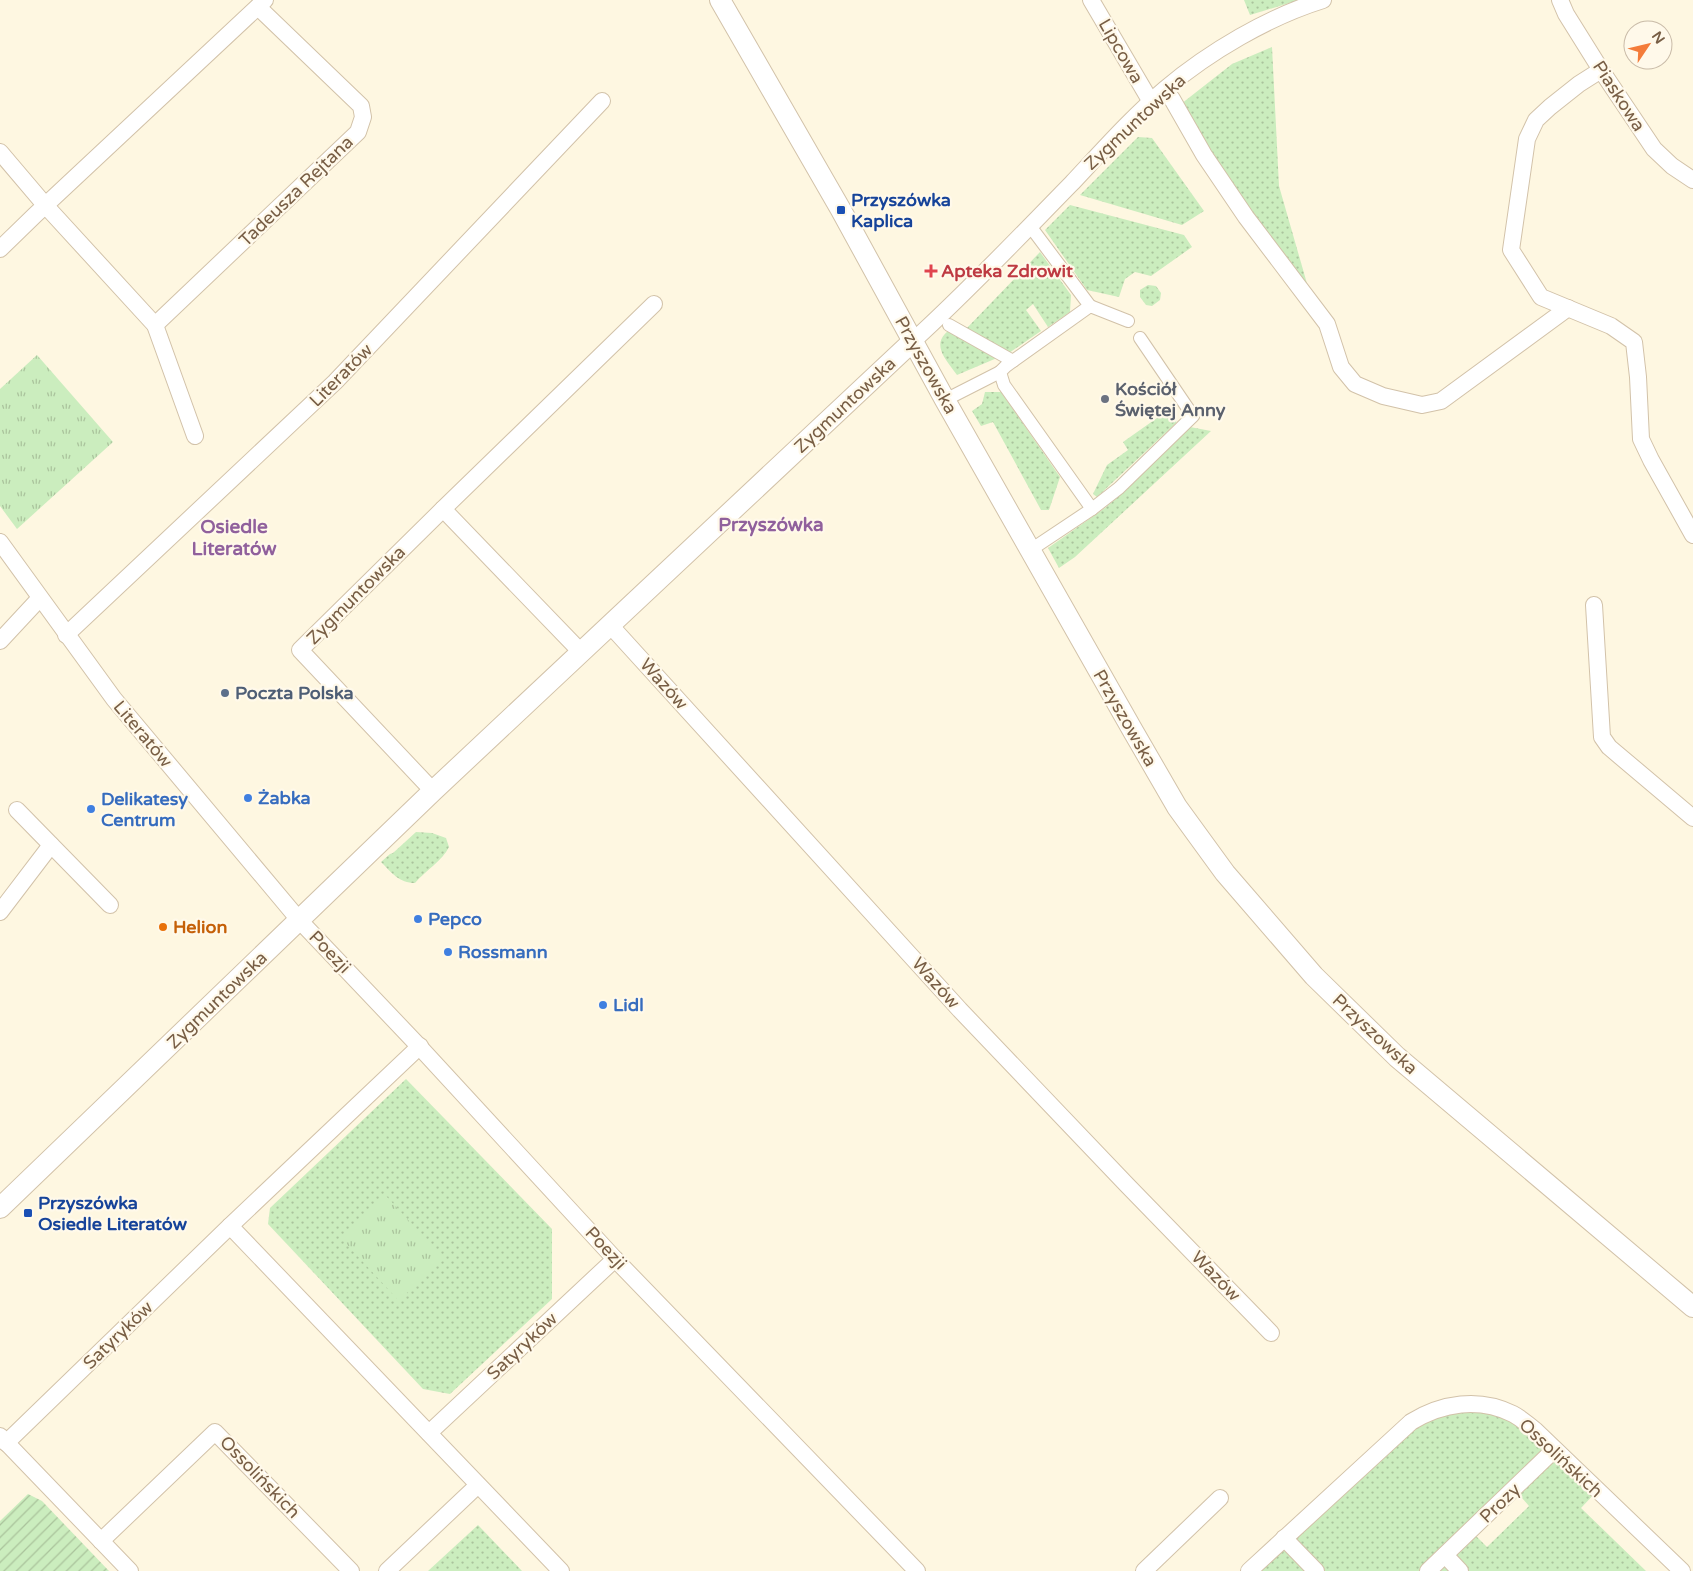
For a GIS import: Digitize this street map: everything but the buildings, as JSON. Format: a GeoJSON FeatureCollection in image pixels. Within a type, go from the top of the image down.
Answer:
{"type":"FeatureCollection","features":[{"type":"Feature","properties":{"kind":"street","name":"Przyszowska"},"geometry":{"type":"LineString","coordinates":[[720,0],[841,210],[1030,551],[1177,806],[1225,873],[1314,976],[1397,1056],[1693,1307]]}},
{"type":"Feature","properties":{"kind":"street","name":"Lipcowa"},"geometry":{"type":"LineString","coordinates":[[1091,0],[1151,102]]}},
{"type":"Feature","properties":{"kind":"street","name":"Zygmuntowska"},"geometry":{"type":"LineString","coordinates":[[0,1208],[434,791],[941,316],[1164,90],[1225,46],[1271,21],[1323,0]]}},
{"type":"Feature","properties":{"kind":"street","name":"Piaskowa"},"geometry":{"type":"LineString","coordinates":[[1560,0],[1566,14],[1601,70],[1654,149],[1672,166],[1693,180]]}},
{"type":"Feature","properties":{"kind":"street","name":"Tadeusza Rejtana"},"geometry":{"type":"LineString","coordinates":[[0,249],[255,5],[361,106],[363,118],[358,132],[155,325]]}},
{"type":"Feature","properties":{"kind":"street"},"geometry":{"type":"LineString","coordinates":[[1601,70],[1572,90],[1536,120],[1527,139],[1511,250],[1541,297],[1611,326],[1634,342],[1641,439],[1693,535]]}},
{"type":"Feature","properties":{"kind":"street"},"geometry":{"type":"LineString","coordinates":[[1164,90],[1172,99],[1204,156],[1246,217],[1327,324],[1341,367],[1355,384],[1383,396],[1422,405],[1441,401],[1568,308]]}},
{"type":"Feature","properties":{"kind":"street","name":"Literatów"},"geometry":{"type":"LineString","coordinates":[[66,635],[335,382],[602,101]]}},
{"type":"Feature","properties":{"kind":"street"},"geometry":{"type":"LineString","coordinates":[[0,152],[45,205],[155,325],[196,436]]}},
{"type":"Feature","properties":{"kind":"street"},"geometry":{"type":"LineString","coordinates":[[1030,226],[1090,306],[1128,321]]}},
{"type":"Feature","properties":{"kind":"street","name":"Zygmuntowska"},"geometry":{"type":"LineString","coordinates":[[434,791],[300,650],[654,304]]}},
{"type":"Feature","properties":{"kind":"street"},"geometry":{"type":"LineString","coordinates":[[945,400],[1000,372],[1090,306]]}},
{"type":"Feature","properties":{"kind":"street"},"geometry":{"type":"LineString","coordinates":[[949,325],[1013,361]]}},
{"type":"Feature","properties":{"kind":"street"},"geometry":{"type":"LineString","coordinates":[[1030,551],[1092,509],[1119,488],[1193,416],[1140,338]]}},
{"type":"Feature","properties":{"kind":"street"},"geometry":{"type":"LineString","coordinates":[[1000,372],[1004,385],[1092,509]]}},
{"type":"Feature","properties":{"kind":"street"},"geometry":{"type":"LineString","coordinates":[[443,509],[581,652]]}},
{"type":"Feature","properties":{"kind":"street","name":"Literatów"},"geometry":{"type":"LineString","coordinates":[[0,542],[114,699],[300,921]]}},
{"type":"Feature","properties":{"kind":"street"},"geometry":{"type":"LineString","coordinates":[[0,641],[40,598]]}},
{"type":"Feature","properties":{"kind":"street"},"geometry":{"type":"LineString","coordinates":[[1594,605],[1602,737],[1609,747],[1693,818]]}},
{"type":"Feature","properties":{"kind":"street","name":"Wazów"},"geometry":{"type":"LineString","coordinates":[[610,625],[967,1017],[1271,1333]]}},
{"type":"Feature","properties":{"kind":"street"},"geometry":{"type":"LineString","coordinates":[[18,810],[110,905]]}},
{"type":"Feature","properties":{"kind":"street"},"geometry":{"type":"LineString","coordinates":[[0,912],[51,845]]}},
{"type":"Feature","properties":{"kind":"street","name":"Poezji"},"geometry":{"type":"LineString","coordinates":[[300,921],[420,1046],[615,1259],[917,1571]]}},
{"type":"Feature","properties":{"kind":"street","name":"Satyryków"},"geometry":{"type":"LineString","coordinates":[[3,1440],[420,1046]]}},
{"type":"Feature","properties":{"kind":"street"},"geometry":{"type":"LineString","coordinates":[[230,1226],[561,1571]]}},
{"type":"Feature","properties":{"kind":"street","name":"Satyryków"},"geometry":{"type":"LineString","coordinates":[[429,1433],[615,1259]]}},
{"type":"Feature","properties":{"kind":"street","name":"Ossolińskich"},"geometry":{"type":"LineString","coordinates":[[1249,1571],[1411,1422],[1433,1411],[1456,1404],[1471,1404],[1500,1409],[1514,1414],[1535,1430],[1682,1571]]}},
{"type":"Feature","properties":{"kind":"street","name":"Ossolińskich"},"geometry":{"type":"LineString","coordinates":[[101,1541],[215,1432],[351,1571]]}},
{"type":"Feature","properties":{"kind":"street"},"geometry":{"type":"LineString","coordinates":[[3,1440],[130,1571]]}},
{"type":"Feature","properties":{"kind":"street","name":"Prozy"},"geometry":{"type":"LineString","coordinates":[[1428,1571],[1554,1450]]}},
{"type":"Feature","properties":{"kind":"street"},"geometry":{"type":"LineString","coordinates":[[387,1571],[478,1484]]}},
{"type":"Feature","properties":{"kind":"street"},"geometry":{"type":"LineString","coordinates":[[1144,1571],[1220,1498]]}},
{"type":"Feature","properties":{"kind":"street"},"geometry":{"type":"LineString","coordinates":[[1284,1538],[1316,1571]]}},
{"type":"Feature","properties":{"kind":"street"},"geometry":{"type":"LineString","coordinates":[[1445,1555],[1460,1571]]}},
{"type":"Feature","properties":{"kind":"green space"},"geometry":{"type":"Polygon","coordinates":[[[1244,0],[1299,0],[1250,15],[1244,0]]]}},
{"type":"Feature","properties":{"kind":"green space"},"geometry":{"type":"Polygon","coordinates":[[[1272,47],[1279,186],[1310,294],[1256,221],[1181,104],[1232,64],[1272,47]]]}},
{"type":"Feature","properties":{"kind":"green space"},"geometry":{"type":"Polygon","coordinates":[[[1138,137],[1152,138],[1204,211],[1182,225],[1080,195],[1138,137]]]}},
{"type":"Feature","properties":{"kind":"green space"},"geometry":{"type":"Polygon","coordinates":[[[1070,205],[1184,235],[1192,247],[1151,276],[1135,272],[1125,279],[1119,297],[1087,290],[1045,230],[1070,205]]]}},
{"type":"Feature","properties":{"kind":"green space"},"geometry":{"type":"Polygon","coordinates":[[[1040,252],[1071,295],[1070,312],[1048,327],[1033,304],[1026,310],[1041,331],[1009,353],[966,329],[1040,252]]]}},
{"type":"Feature","properties":{"kind":"green space"},"geometry":{"type":"Polygon","coordinates":[[[1148,285],[1156,286],[1161,293],[1160,300],[1152,306],[1146,305],[1140,297],[1140,290],[1148,285]]]}},
{"type":"Feature","properties":{"kind":"green space"},"geometry":{"type":"Polygon","coordinates":[[[948,331],[997,358],[957,375],[942,353],[941,342],[943,336],[948,331]]]}},
{"type":"Feature","properties":{"kind":"green space"},"geometry":{"type":"Polygon","coordinates":[[[37,355],[113,442],[17,529],[0,506],[0,389],[37,355]]]}},
{"type":"Feature","properties":{"kind":"green space"},"geometry":{"type":"Polygon","coordinates":[[[985,392],[1001,392],[1060,477],[1049,510],[1041,510],[993,422],[981,426],[972,411],[982,404],[985,392]]]}},
{"type":"Feature","properties":{"kind":"green space"},"geometry":{"type":"Polygon","coordinates":[[[1174,406],[1177,412],[1176,423],[1097,497],[1093,494],[1107,465],[1128,450],[1123,442],[1174,406]]]}},
{"type":"Feature","properties":{"kind":"green space"},"geometry":{"type":"Polygon","coordinates":[[[1190,427],[1211,431],[1075,557],[1059,568],[1048,548],[1105,508],[1190,427]]]}},
{"type":"Feature","properties":{"kind":"green space"},"geometry":{"type":"Polygon","coordinates":[[[416,832],[432,833],[446,838],[449,847],[443,856],[415,883],[409,883],[392,873],[381,862],[416,832]]]}},
{"type":"Feature","properties":{"kind":"green space"},"geometry":{"type":"Polygon","coordinates":[[[406,1079],[552,1229],[552,1299],[450,1394],[423,1389],[268,1224],[270,1208],[406,1079]]]}},
{"type":"Feature","properties":{"kind":"green space"},"geometry":{"type":"Polygon","coordinates":[[[386,1196],[444,1259],[399,1301],[341,1238],[386,1196]]]}},
{"type":"Feature","properties":{"kind":"green space"},"geometry":{"type":"Polygon","coordinates":[[[1500,1409],[1597,1491],[1581,1508],[1646,1571],[1257,1571],[1422,1415],[1500,1409]],[[1514,1489],[1471,1531],[1487,1547],[1529,1506],[1514,1489]]]}},
{"type":"Feature","properties":{"kind":"green space"},"geometry":{"type":"Polygon","coordinates":[[[28,1494],[42,1501],[109,1571],[0,1571],[0,1521],[28,1494]]]}},
{"type":"Feature","properties":{"kind":"green space"},"geometry":{"type":"Polygon","coordinates":[[[478,1525],[522,1571],[428,1571],[478,1525]]]}},
{"type":"Feature","properties":{"kind":"place","name":"Przyszówka Kaplica"},"geometry":{"type":"Point","coordinates":[841,210]}},
{"type":"Feature","properties":{"kind":"place","name":"Apteka Zdrowit"},"geometry":{"type":"Point","coordinates":[931,271]}},
{"type":"Feature","properties":{"kind":"place","name":"Kościół Świętej Anny"},"geometry":{"type":"Point","coordinates":[1105,399]}},
{"type":"Feature","properties":{"kind":"place","name":"Poczta Polska"},"geometry":{"type":"Point","coordinates":[225,693]}},
{"type":"Feature","properties":{"kind":"place","name":"Żabka"},"geometry":{"type":"Point","coordinates":[248,798]}},
{"type":"Feature","properties":{"kind":"place","name":"Delikatesy Centrum"},"geometry":{"type":"Point","coordinates":[91,809]}},
{"type":"Feature","properties":{"kind":"place","name":"Pepco"},"geometry":{"type":"Point","coordinates":[418,919]}},
{"type":"Feature","properties":{"kind":"place","name":"Helion"},"geometry":{"type":"Point","coordinates":[163,927]}},
{"type":"Feature","properties":{"kind":"place","name":"Rossmann"},"geometry":{"type":"Point","coordinates":[448,952]}},
{"type":"Feature","properties":{"kind":"place","name":"Lidl"},"geometry":{"type":"Point","coordinates":[603,1005]}},
{"type":"Feature","properties":{"kind":"place","name":"Przyszówka Osiedle Literatów"},"geometry":{"type":"Point","coordinates":[28,1213]}},
{"type":"Feature","properties":{"kind":"district","name":"Przyszówka"},"geometry":{"type":"Point","coordinates":[771,524]}},
{"type":"Feature","properties":{"kind":"district","name":"Osiedle Literatów"},"geometry":{"type":"Point","coordinates":[234,537]}}]}
